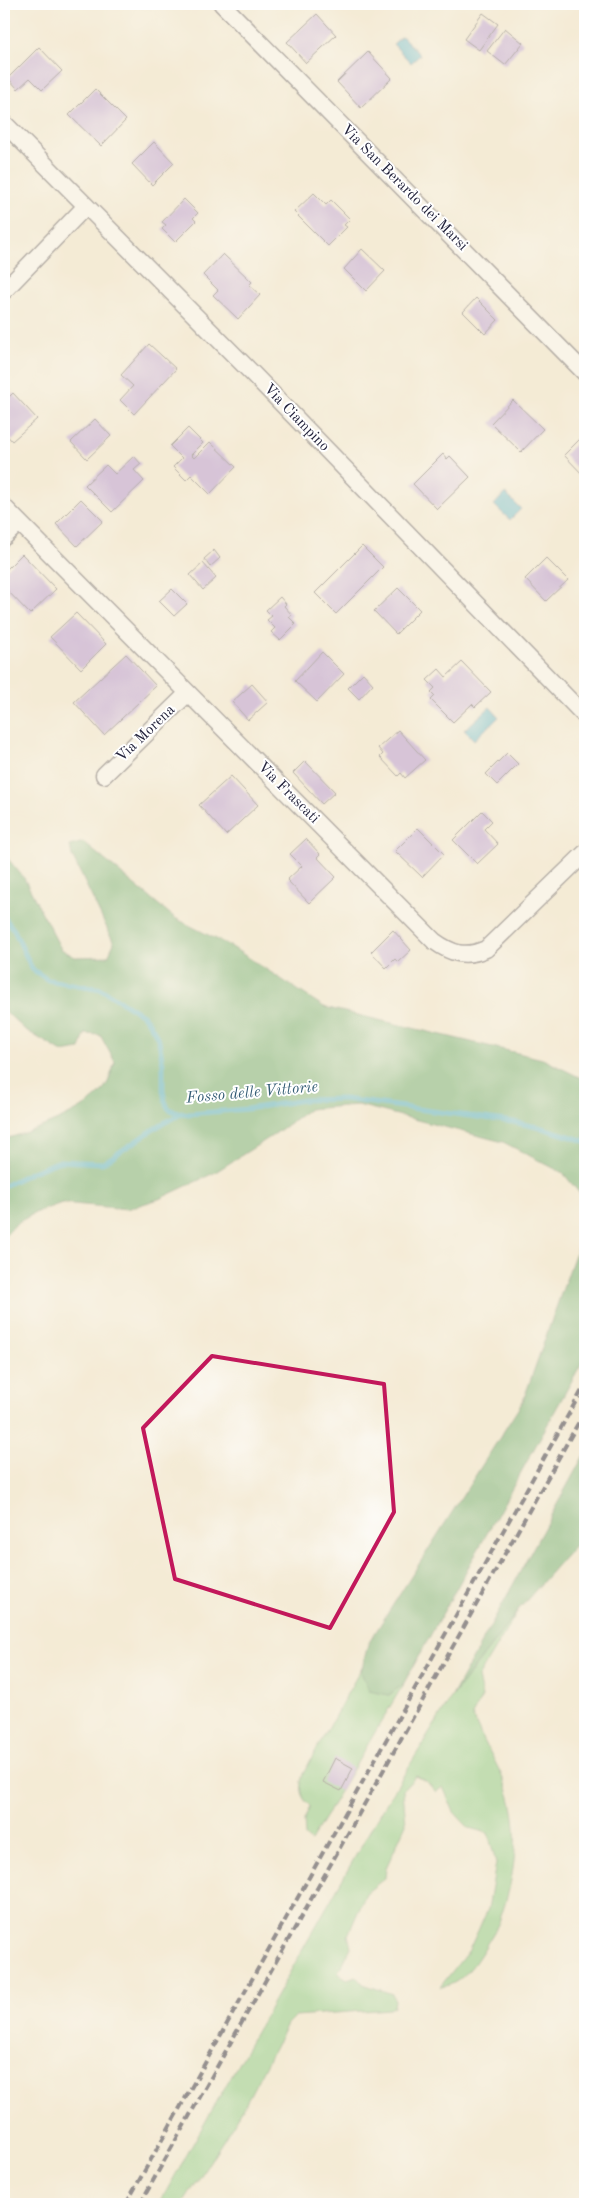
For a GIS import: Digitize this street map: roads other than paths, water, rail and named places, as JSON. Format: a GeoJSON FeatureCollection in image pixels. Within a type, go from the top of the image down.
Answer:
{"type":"FeatureCollection","features":[{"type":"Feature","properties":{"kind":"street","name":"Via San Berardo dei Marsi"},"geometry":{"type":"LineString","coordinates":[[222,4],[585,374]]}},
{"type":"Feature","properties":{"kind":"street","name":"Via Ciampino"},"geometry":{"type":"LineString","coordinates":[[4,123],[582,706]]}},
{"type":"Feature","properties":{"kind":"street"},"geometry":{"type":"LineString","coordinates":[[4,290],[86,206]]}},
{"type":"Feature","properties":{"kind":"street","name":"Via Frascati"},"geometry":{"type":"LineString","coordinates":[[4,507],[434,941],[453,953],[466,955],[486,949],[585,853]]}},
{"type":"Feature","properties":{"kind":"street"},"geometry":{"type":"LineString","coordinates":[[4,537],[19,523]]}},
{"type":"Feature","properties":{"kind":"street","name":"Via Morena"},"geometry":{"type":"LineString","coordinates":[[104,775],[188,693]]}},
{"type":"Feature","properties":{"kind":"water"},"geometry":{"type":"Polygon","coordinates":[[[402,36],[420,55],[411,63],[393,44],[402,36]]]}},
{"type":"Feature","properties":{"kind":"water"},"geometry":{"type":"Polygon","coordinates":[[[505,493],[521,509],[510,520],[494,505],[505,493]]]}},
{"type":"Feature","properties":{"kind":"water"},"geometry":{"type":"Polygon","coordinates":[[[490,707],[499,717],[474,740],[464,730],[490,707]]]}},
{"type":"Feature","properties":{"kind":"waterway","name":"Fosso delle Vittorie"},"geometry":{"type":"LineString","coordinates":[[4,917],[14,930],[32,969],[48,980],[101,989],[144,1016],[159,1041],[163,1065],[165,1101],[168,1108],[175,1112],[189,1114],[247,1109],[304,1100],[344,1099],[513,1122],[542,1128],[585,1141]]}},
{"type":"Feature","properties":{"kind":"waterway"},"geometry":{"type":"LineString","coordinates":[[4,1186],[60,1161],[103,1163],[160,1125],[181,1114]]}},
{"type":"Feature","properties":{"kind":"railway"},"geometry":{"type":"LineString","coordinates":[[126,2204],[585,1385]]}},
{"type":"Feature","properties":{"kind":"railway"},"geometry":{"type":"LineString","coordinates":[[140,2204],[585,1411]]}}]}
